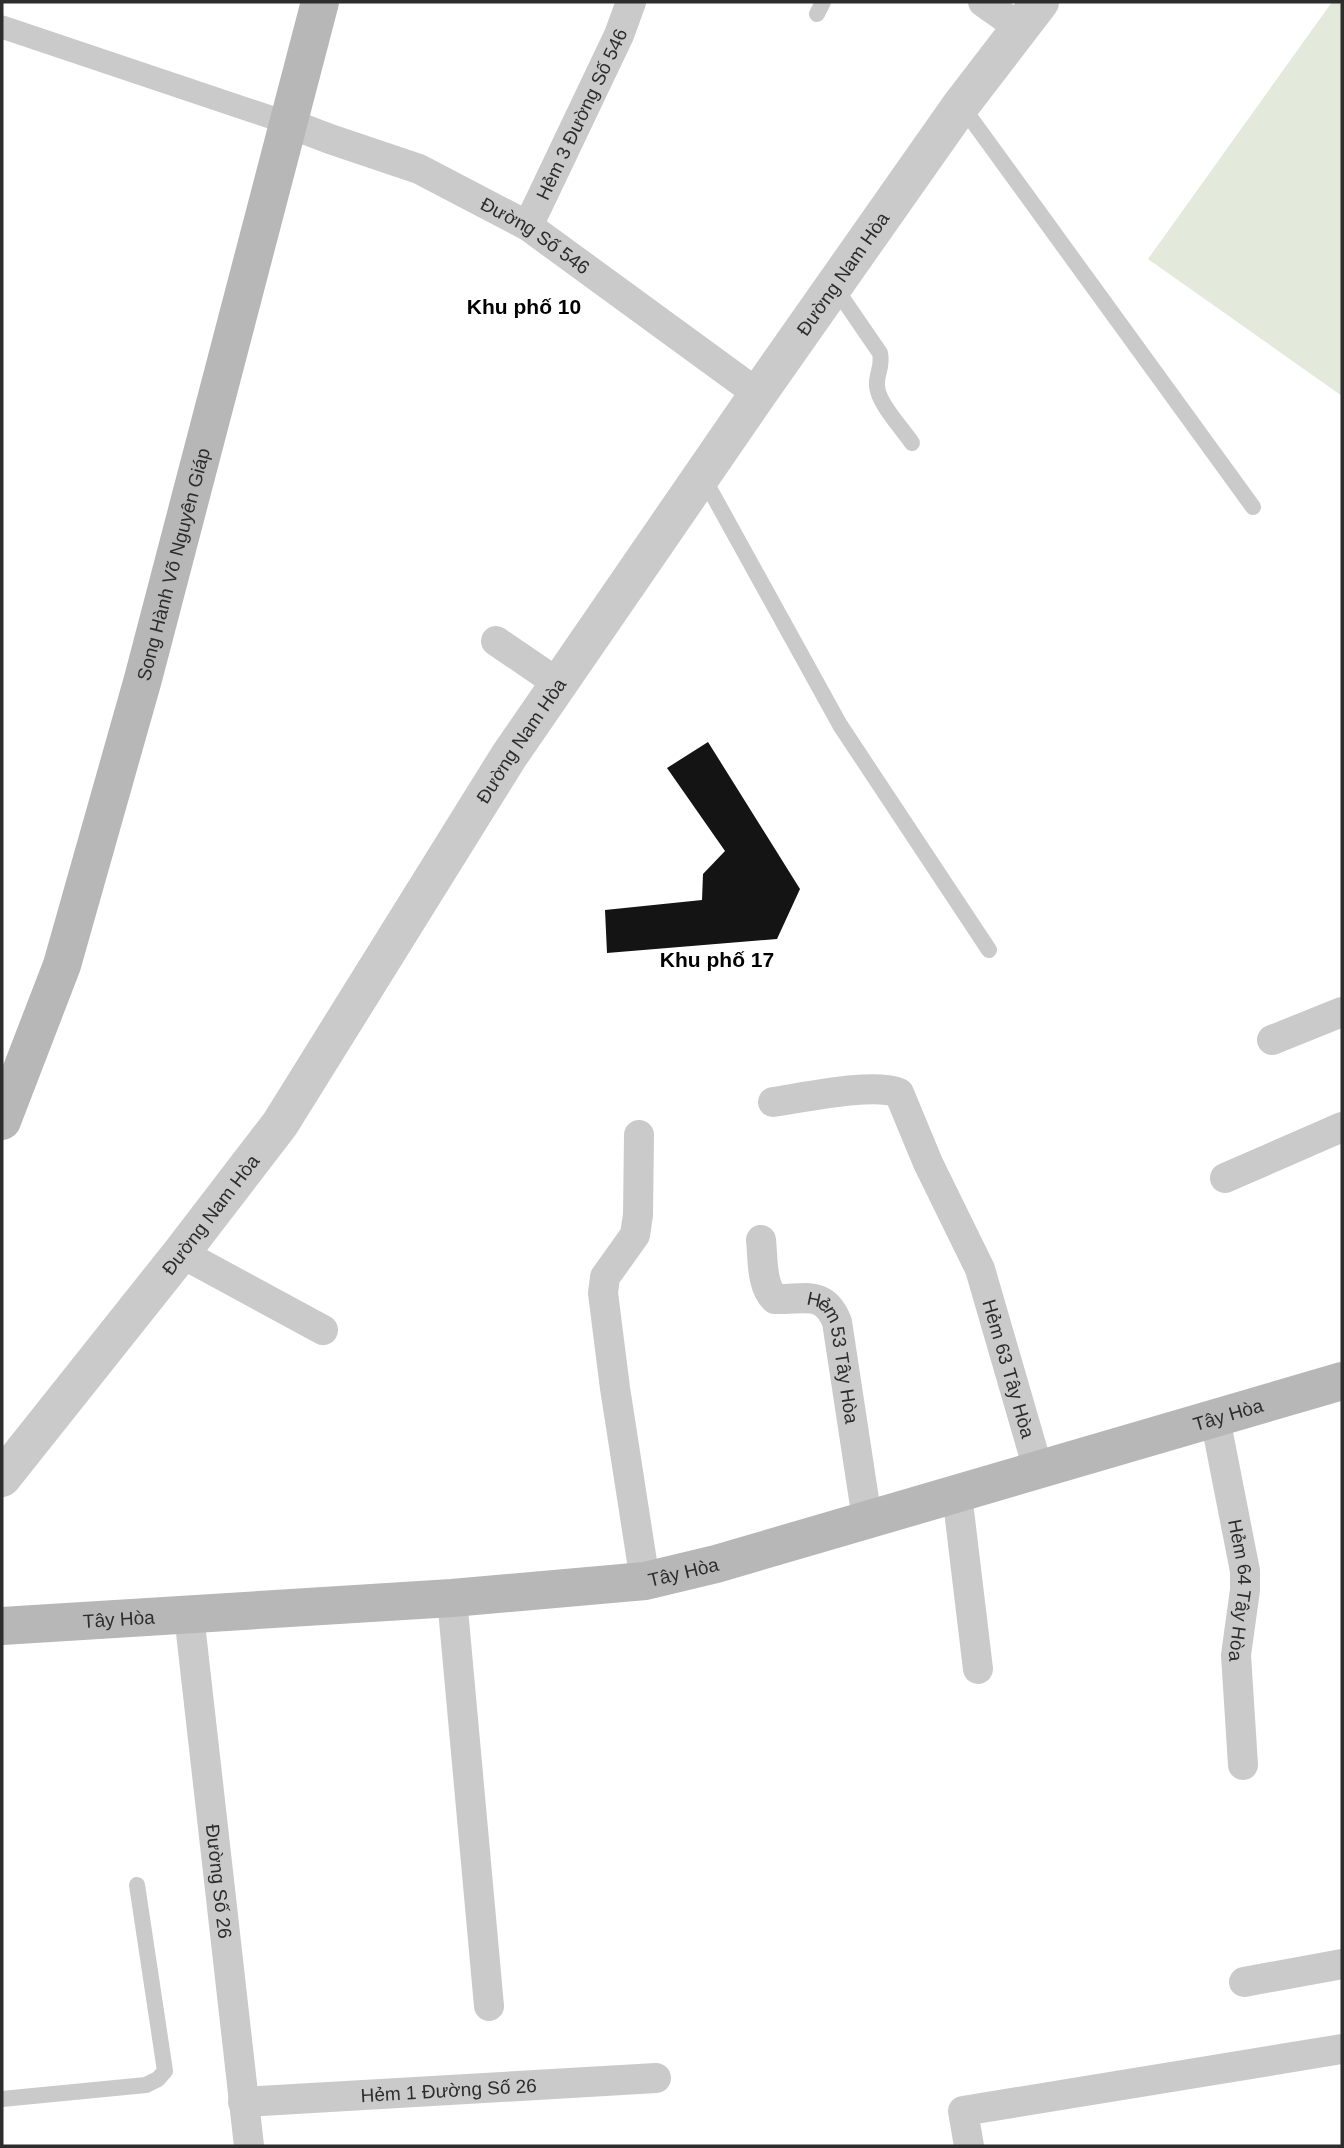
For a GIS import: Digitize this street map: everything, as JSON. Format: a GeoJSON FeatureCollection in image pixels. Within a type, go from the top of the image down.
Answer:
{"type":"FeatureCollection","features":[{"type":"Feature","properties":{"kind":"main road","name":"Song Hành Võ Nguyên Giáp"},"geometry":{"type":"LineString","coordinates":[[2,1121],[62,965],[143,679],[320,2]]}},
{"type":"Feature","properties":{"kind":"main road","name":"Tây Hòa"},"geometry":{"type":"LineString","coordinates":[[2,1626],[452,1598],[645,1581],[716,1564],[1342,1381]]}},
{"type":"Feature","properties":{"kind":"street","name":"Hẻm 3 Đường Số 546"},"geometry":{"type":"LineString","coordinates":[[528,226],[620,35],[631,2]]}},
{"type":"Feature","properties":{"kind":"street"},"geometry":{"type":"LineString","coordinates":[[984,2],[1030,15]]}},
{"type":"Feature","properties":{"kind":"street","name":"Đường Nam Hòa"},"geometry":{"type":"LineString","coordinates":[[2,1478],[280,1124],[509,756],[961,105],[1030,15]]}},
{"type":"Feature","properties":{"kind":"street"},"geometry":{"type":"LineString","coordinates":[[2,27],[288,123]]}},
{"type":"Feature","properties":{"kind":"street","name":"Đường Số 546"},"geometry":{"type":"LineString","coordinates":[[288,123],[419,169],[528,226],[758,394]]}},
{"type":"Feature","properties":{"kind":"street"},"geometry":{"type":"LineString","coordinates":[[496,641],[559,684]]}},
{"type":"Feature","properties":{"kind":"street"},"geometry":{"type":"LineString","coordinates":[[1272,1040],[1342,1012]]}},
{"type":"Feature","properties":{"kind":"street","name":"Hẻm 63 Tây Hòa"},"geometry":{"type":"LineString","coordinates":[[773,1102],[864,1090],[892,1090],[899,1093],[928,1163],[980,1269],[1038,1469]]}},
{"type":"Feature","properties":{"kind":"street"},"geometry":{"type":"LineString","coordinates":[[1225,1178],[1342,1127]]}},
{"type":"Feature","properties":{"kind":"street"},"geometry":{"type":"LineString","coordinates":[[639,1135],[638,1215],[635,1235],[603,1283],[615,1388],[645,1581]]}},
{"type":"Feature","properties":{"kind":"street","name":"Hẻm 53 Tây Hòa"},"geometry":{"type":"LineString","coordinates":[[761,1240],[769,1293],[775,1299],[818,1298],[828,1305],[837,1322],[867,1519]]}},
{"type":"Feature","properties":{"kind":"street"},"geometry":{"type":"LineString","coordinates":[[181,1253],[323,1330]]}},
{"type":"Feature","properties":{"kind":"street","name":"Hẻm 64 Tây Hòa"},"geometry":{"type":"LineString","coordinates":[[1215,1418],[1245,1571],[1236,1656],[1243,1765]]}},
{"type":"Feature","properties":{"kind":"street"},"geometry":{"type":"LineString","coordinates":[[957,1494],[978,1669]]}},
{"type":"Feature","properties":{"kind":"street"},"geometry":{"type":"LineString","coordinates":[[452,1598],[489,2006]]}},
{"type":"Feature","properties":{"kind":"street","name":"Đường Số 26"},"geometry":{"type":"LineString","coordinates":[[188,1615],[250,2146]]}},
{"type":"Feature","properties":{"kind":"street"},"geometry":{"type":"LineString","coordinates":[[1244,1982],[1342,1964]]}},
{"type":"Feature","properties":{"kind":"street"},"geometry":{"type":"LineString","coordinates":[[968,2146],[963,2111],[1342,2049]]}},
{"type":"Feature","properties":{"kind":"street","name":"Hẻm 1 Đường Số 26"},"geometry":{"type":"LineString","coordinates":[[243,2102],[656,2078]]}},
{"type":"Feature","properties":{"kind":"lane"},"geometry":{"type":"LineString","coordinates":[[961,105],[1253,507]]}},
{"type":"Feature","properties":{"kind":"lane"},"geometry":{"type":"LineString","coordinates":[[834,286],[880,353],[882,364],[876,382],[878,396],[912,443]]}},
{"type":"Feature","properties":{"kind":"lane"},"geometry":{"type":"LineString","coordinates":[[703,477],[840,725],[989,950]]}},
{"type":"Feature","properties":{"kind":"lane"},"geometry":{"type":"LineString","coordinates":[[2,2099],[146,2085],[158,2080],[165,2071],[137,1885]]}},
{"type":"Feature","properties":{"kind":"green space"},"geometry":{"type":"Polygon","coordinates":[[[1332,2],[1342,2],[1342,396],[1148,259],[1332,2]]]}},
{"type":"Feature","properties":{"kind":"building"},"geometry":{"type":"Polygon","coordinates":[[[708,742],[800,889],[777,939],[607,953],[605,910],[702,900],[703,874],[725,851],[667,768],[708,742]]]}},
{"type":"Feature","properties":{"kind":"district","name":"Khu phố 10"},"geometry":{"type":"Point","coordinates":[524,306]}},
{"type":"Feature","properties":{"kind":"district","name":"Khu phố 17"},"geometry":{"type":"Point","coordinates":[717,959]}}]}
